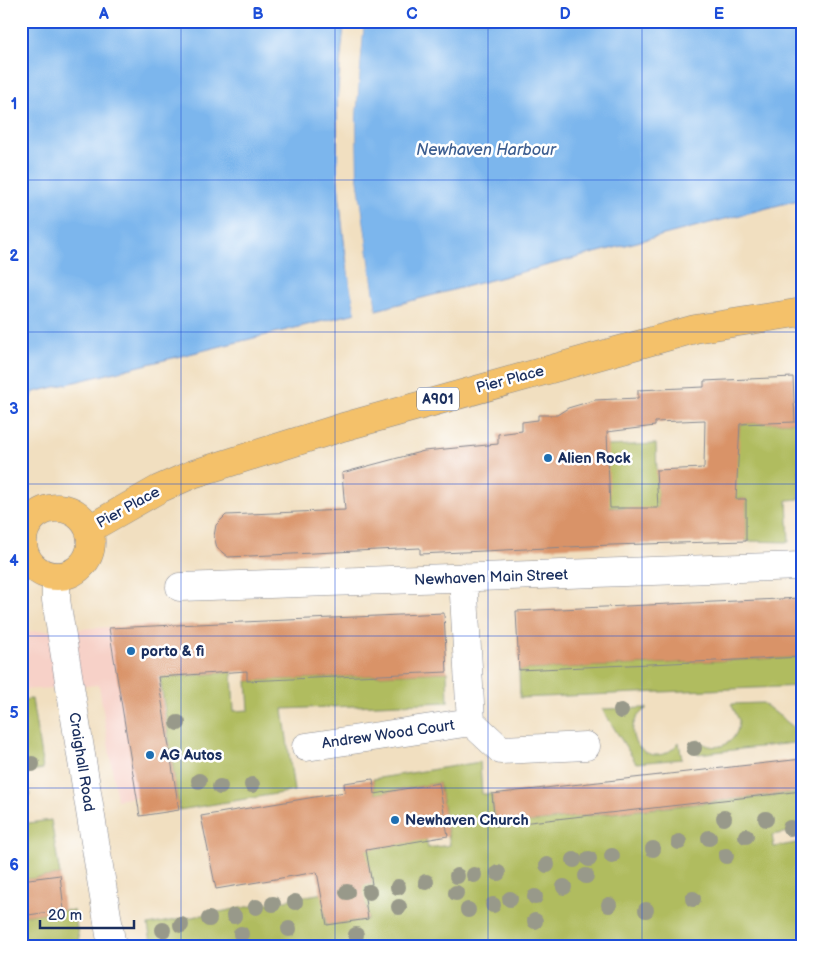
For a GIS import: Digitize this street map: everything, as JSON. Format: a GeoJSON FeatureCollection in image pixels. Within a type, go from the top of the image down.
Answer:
{"type":"FeatureCollection","features":[{"type":"Feature","properties":{"kind":"main road","name":"Pier Place"},"geometry":{"type":"LineString","coordinates":[[89,529],[159,489],[193,474],[334,430],[648,341],[731,322],[802,312]]}},
{"type":"Feature","properties":{"kind":"main road"},"geometry":{"type":"LineString","coordinates":[[61,508],[73,511],[82,518],[89,529],[92,542],[86,562],[76,571],[56,576],[44,574],[33,567],[22,545],[24,533],[29,522],[38,513],[49,509],[61,508]]}},
{"type":"Feature","properties":{"kind":"street","name":"Newhaven Main Street"},"geometry":{"type":"LineString","coordinates":[[180,587],[802,566]]}},
{"type":"Feature","properties":{"kind":"street","name":"Craighall Road"},"geometry":{"type":"LineString","coordinates":[[56,576],[58,609],[112,947]]}},
{"type":"Feature","properties":{"kind":"street","name":"Andrew Wood Court"},"geometry":{"type":"LineString","coordinates":[[463,577],[470,722],[502,750],[586,746]]}},
{"type":"Feature","properties":{"kind":"street","name":"Andrew Wood Court"},"geometry":{"type":"LineString","coordinates":[[306,747],[470,722]]}},
{"type":"Feature","properties":{"kind":"shaded area"},"geometry":{"type":"Polygon","coordinates":[[[151,625],[176,790],[117,800],[99,685],[21,690],[21,632],[151,625]]]}},
{"type":"Feature","properties":{"kind":"green space"},"geometry":{"type":"Polygon","coordinates":[[[795,422],[798,428],[800,499],[787,500],[789,542],[746,541],[746,499],[732,499],[740,424],[795,422]]]}},
{"type":"Feature","properties":{"kind":"green space"},"geometry":{"type":"Polygon","coordinates":[[[656,444],[658,508],[654,508],[656,543],[625,544],[624,507],[583,508],[607,446],[656,444]]]}},
{"type":"Feature","properties":{"kind":"green space"},"geometry":{"type":"Polygon","coordinates":[[[802,657],[802,686],[520,698],[519,670],[802,657]]]}},
{"type":"Feature","properties":{"kind":"green space"},"geometry":{"type":"Polygon","coordinates":[[[232,672],[234,711],[249,710],[247,681],[447,672],[448,702],[283,709],[294,791],[179,810],[160,678],[232,672]]]}},
{"type":"Feature","properties":{"kind":"green space"},"geometry":{"type":"Polygon","coordinates":[[[32,699],[43,769],[26,772],[30,795],[21,797],[21,700],[32,699]]]}},
{"type":"Feature","properties":{"kind":"green space"},"geometry":{"type":"Polygon","coordinates":[[[763,703],[801,733],[802,742],[698,754],[698,740],[712,746],[719,746],[731,740],[735,735],[739,720],[731,704],[763,703]]]}},
{"type":"Feature","properties":{"kind":"green space"},"geometry":{"type":"Polygon","coordinates":[[[647,708],[637,718],[633,729],[634,739],[639,748],[648,753],[658,755],[669,752],[679,742],[682,759],[636,763],[602,709],[647,708]]]}},
{"type":"Feature","properties":{"kind":"green space"},"geometry":{"type":"Polygon","coordinates":[[[480,762],[482,794],[492,794],[495,826],[802,792],[802,830],[772,835],[774,847],[802,842],[802,947],[152,947],[148,925],[372,884],[368,863],[340,854],[426,839],[428,848],[450,845],[439,783],[375,794],[373,779],[480,762]],[[366,904],[324,911],[326,925],[368,919],[366,904]]]}},
{"type":"Feature","properties":{"kind":"green space"},"geometry":{"type":"Polygon","coordinates":[[[51,820],[60,875],[21,880],[21,824],[51,820]]]}},
{"type":"Feature","properties":{"kind":"green space"},"geometry":{"type":"Polygon","coordinates":[[[64,910],[74,911],[80,947],[21,947],[21,916],[64,910]]]}},
{"type":"Feature","properties":{"kind":"water"},"geometry":{"type":"Polygon","coordinates":[[[21,21],[345,21],[338,97],[339,179],[343,233],[356,313],[34,392],[21,416],[21,21]]]}},
{"type":"Feature","properties":{"kind":"water","name":"Newhaven Harbour"},"geometry":{"type":"Polygon","coordinates":[[[364,21],[802,21],[802,199],[376,310],[357,176],[356,117],[364,21]]]}},
{"type":"Feature","properties":{"kind":"pier"},"geometry":{"type":"Polygon","coordinates":[[[345,21],[347,21],[340,96],[341,177],[353,284],[359,312],[356,313],[350,285],[338,177],[338,96],[345,21]]]}},
{"type":"Feature","properties":{"kind":"pier"},"geometry":{"type":"Polygon","coordinates":[[[362,21],[364,21],[356,117],[357,176],[376,310],[374,311],[354,176],[354,117],[362,21]]]}},
{"type":"Feature","properties":{"kind":"building"},"geometry":{"type":"Polygon","coordinates":[[[793,377],[795,422],[740,424],[736,499],[746,499],[746,541],[420,554],[420,548],[228,557],[217,548],[214,536],[216,525],[226,515],[345,510],[342,473],[424,451],[498,444],[498,434],[522,431],[522,422],[538,420],[538,415],[557,415],[568,408],[595,400],[638,398],[638,390],[704,387],[704,381],[793,377]],[[705,420],[655,422],[655,426],[607,432],[610,508],[658,508],[656,470],[704,468],[705,420]]]}},
{"type":"Feature","properties":{"kind":"building"},"geometry":{"type":"Polygon","coordinates":[[[802,598],[802,657],[519,670],[516,611],[802,598]]]}},
{"type":"Feature","properties":{"kind":"building"},"geometry":{"type":"Polygon","coordinates":[[[444,613],[447,672],[247,681],[247,671],[158,677],[179,810],[140,816],[109,628],[444,613]]]}},
{"type":"Feature","properties":{"kind":"building"},"geometry":{"type":"Polygon","coordinates":[[[802,759],[802,791],[495,826],[492,794],[802,759]]]}},
{"type":"Feature","properties":{"kind":"building"},"geometry":{"type":"Polygon","coordinates":[[[373,779],[375,794],[439,783],[448,836],[366,850],[372,884],[363,886],[368,919],[327,925],[317,872],[216,889],[201,816],[345,792],[344,783],[373,779]]]}},
{"type":"Feature","properties":{"kind":"building"},"geometry":{"type":"Polygon","coordinates":[[[60,875],[64,910],[21,916],[21,880],[60,875]]]}},
{"type":"Feature","properties":{"kind":"place","name":"Alien Rock"},"geometry":{"type":"Point","coordinates":[548,458]}},
{"type":"Feature","properties":{"kind":"place","name":"porto & fi"},"geometry":{"type":"Point","coordinates":[131,651]}},
{"type":"Feature","properties":{"kind":"place","name":"AG Autos"},"geometry":{"type":"Point","coordinates":[150,755]}},
{"type":"Feature","properties":{"kind":"place","name":"Newhaven Church"},"geometry":{"type":"Point","coordinates":[395,820]}}]}
